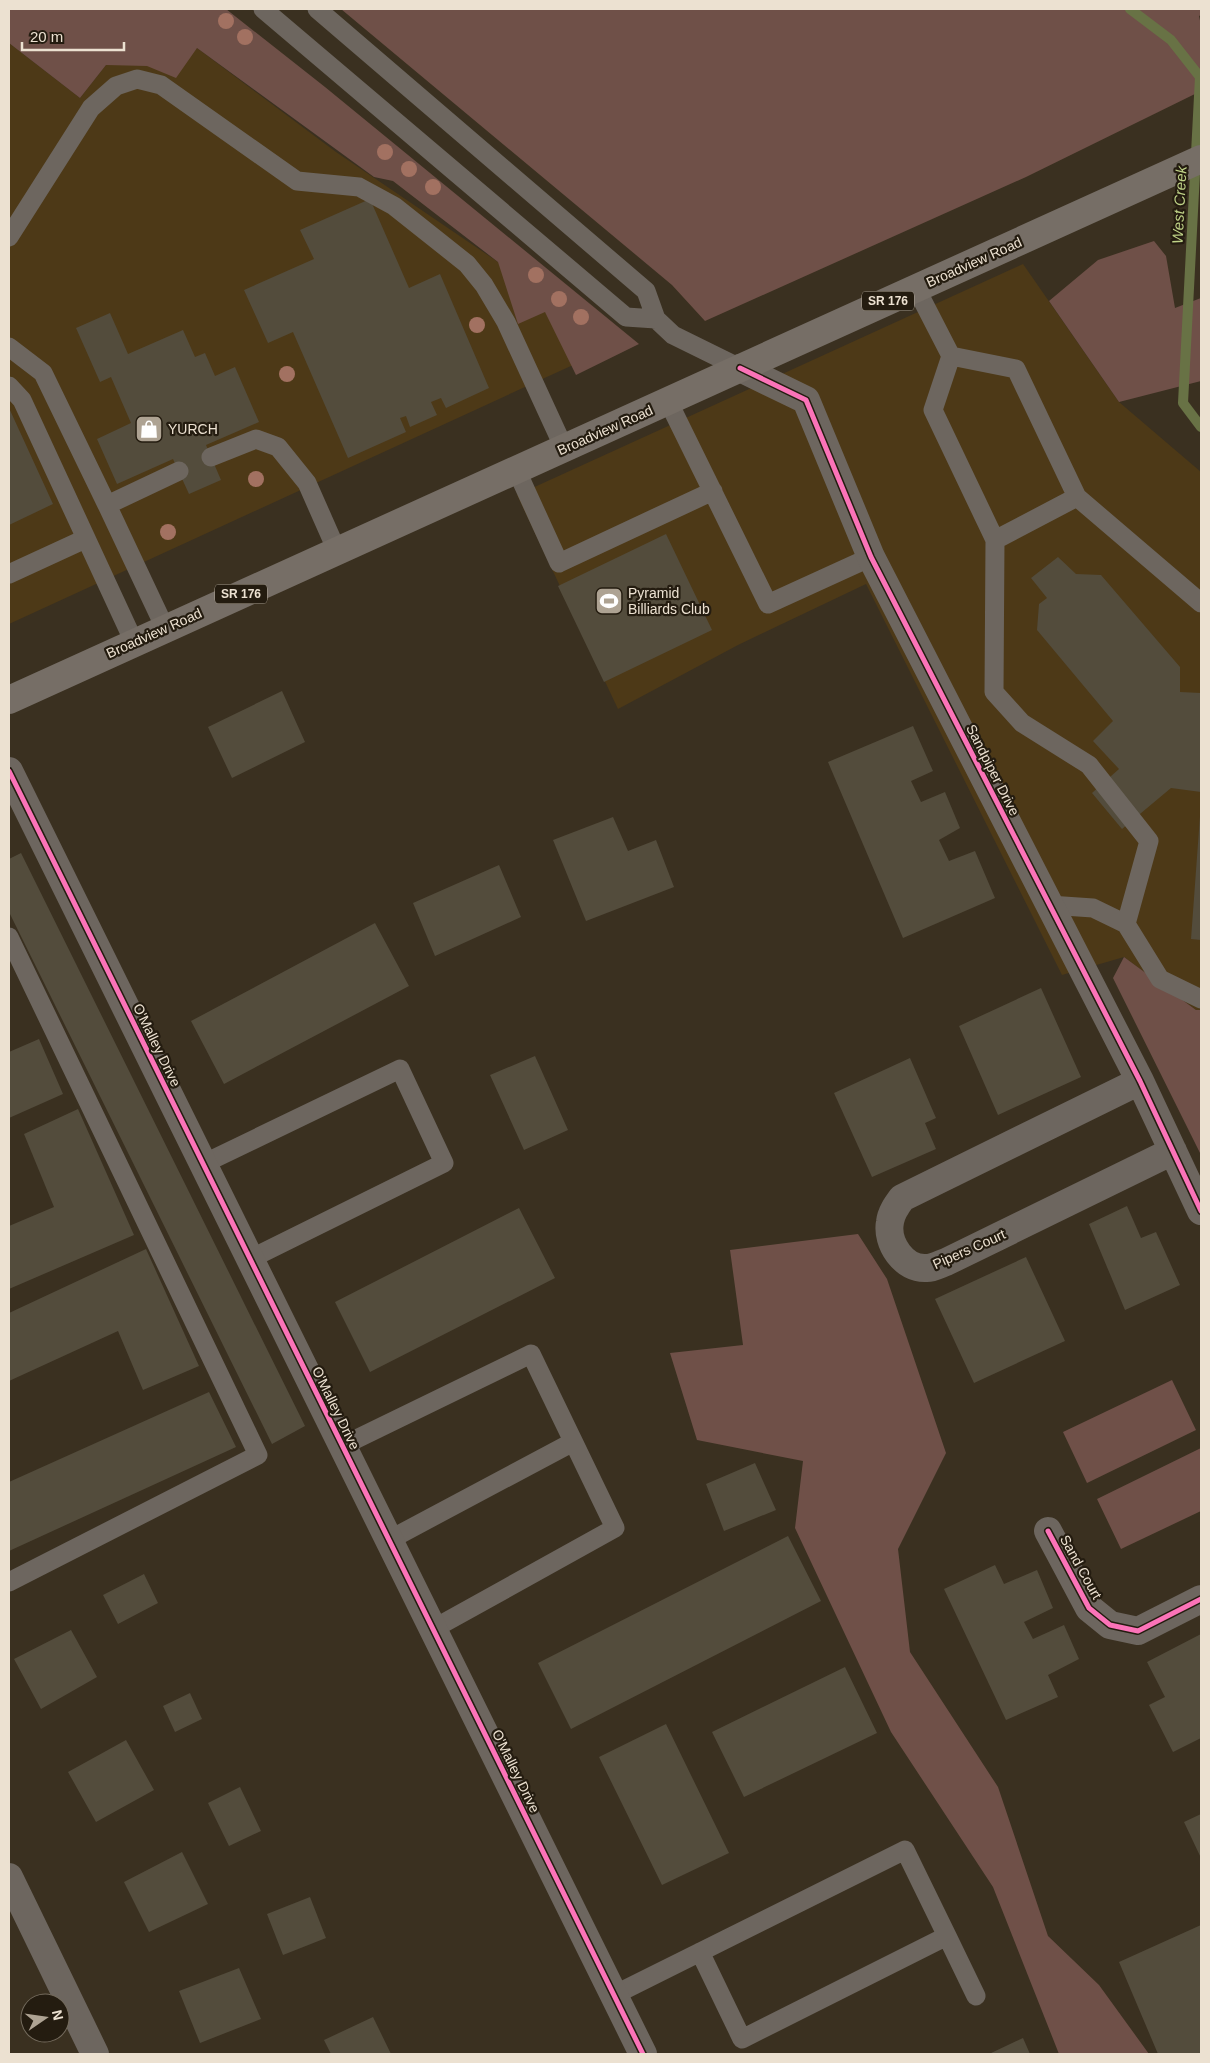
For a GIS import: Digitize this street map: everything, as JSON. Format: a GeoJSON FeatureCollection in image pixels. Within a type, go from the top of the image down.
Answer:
{"type":"FeatureCollection","features":[{"type":"Feature","properties":{"kind":"main road","name":"Broadview Road"},"geometry":{"type":"LineString","coordinates":[[9,700],[1201,159]]}},
{"type":"Feature","properties":{"kind":"street","name":"Sandpiper Drive"},"geometry":{"type":"LineString","coordinates":[[740,368],[806,400],[871,557],[1140,1081],[1201,1211]]}},
{"type":"Feature","properties":{"kind":"street","name":"O'Malley Drive"},"geometry":{"type":"LineString","coordinates":[[9,771],[643,2054]]}},
{"type":"Feature","properties":{"kind":"street","name":"Pipers Court"},"geometry":{"type":"LineString","coordinates":[[1140,1081],[902,1198],[893,1211],[889,1224],[891,1240],[899,1256],[912,1266],[927,1268],[946,1262],[1173,1151]]}},
{"type":"Feature","properties":{"kind":"street","name":"Sand Court"},"geometry":{"type":"LineString","coordinates":[[1048,1531],[1089,1608],[1110,1625],[1138,1631],[1201,1599]]}},
{"type":"Feature","properties":{"kind":"street"},"geometry":{"type":"LineString","coordinates":[[9,1877],[95,2054]]}},
{"type":"Feature","properties":{"kind":"lane"},"geometry":{"type":"LineString","coordinates":[[263,9],[626,317],[656,320]]}},
{"type":"Feature","properties":{"kind":"lane"},"geometry":{"type":"LineString","coordinates":[[316,9],[646,291],[656,320],[673,335],[740,368]]}},
{"type":"Feature","properties":{"kind":"lane"},"geometry":{"type":"LineString","coordinates":[[9,237],[91,108],[116,86],[137,79],[161,85],[297,181],[359,187],[394,206],[467,264],[484,285],[506,322],[564,448]]}},
{"type":"Feature","properties":{"kind":"lane"},"geometry":{"type":"LineString","coordinates":[[916,288],[951,356],[933,410],[995,540],[994,692],[1022,723],[1089,766],[1149,841],[1126,924]]}},
{"type":"Feature","properties":{"kind":"lane"},"geometry":{"type":"LineString","coordinates":[[9,347],[43,373],[165,628]]}},
{"type":"Feature","properties":{"kind":"lane"},"geometry":{"type":"LineString","coordinates":[[951,356],[1016,369],[1078,497],[1201,603]]}},
{"type":"Feature","properties":{"kind":"lane"},"geometry":{"type":"LineString","coordinates":[[9,386],[22,400],[134,642]]}},
{"type":"Feature","properties":{"kind":"lane"},"geometry":{"type":"LineString","coordinates":[[668,401],[768,604],[871,557]]}},
{"type":"Feature","properties":{"kind":"lane"},"geometry":{"type":"LineString","coordinates":[[212,458],[256,439],[278,447],[307,483],[337,551]]}},
{"type":"Feature","properties":{"kind":"lane"},"geometry":{"type":"LineString","coordinates":[[516,470],[559,563],[713,491]]}},
{"type":"Feature","properties":{"kind":"lane"},"geometry":{"type":"LineString","coordinates":[[106,504],[179,471]]}},
{"type":"Feature","properties":{"kind":"lane"},"geometry":{"type":"LineString","coordinates":[[995,540],[1078,497]]}},
{"type":"Feature","properties":{"kind":"lane"},"geometry":{"type":"LineString","coordinates":[[9,574],[85,539]]}},
{"type":"Feature","properties":{"kind":"lane"},"geometry":{"type":"LineString","coordinates":[[1049,905],[1093,908],[1126,924],[1160,979],[1201,999]]}},
{"type":"Feature","properties":{"kind":"lane"},"geometry":{"type":"LineString","coordinates":[[9,937],[258,1456],[9,1582]]}},
{"type":"Feature","properties":{"kind":"lane"},"geometry":{"type":"LineString","coordinates":[[203,1164],[400,1069],[444,1163],[250,1259]]}},
{"type":"Feature","properties":{"kind":"lane"},"geometry":{"type":"LineString","coordinates":[[342,1446],[531,1354],[615,1528],[433,1629]]}},
{"type":"Feature","properties":{"kind":"lane"},"geometry":{"type":"LineString","coordinates":[[389,1540],[573,1442]]}},
{"type":"Feature","properties":{"kind":"lane"},"geometry":{"type":"LineString","coordinates":[[614,1996],[905,1850],[976,1996]]}},
{"type":"Feature","properties":{"kind":"lane"},"geometry":{"type":"LineString","coordinates":[[700,1952],[742,2039],[947,1936]]}},
{"type":"Feature","properties":{"kind":"shaded area"},"geometry":{"type":"Polygon","coordinates":[[[9,9],[226,9],[325,87],[639,344],[576,375],[545,312],[518,324],[498,262],[393,181],[374,177],[197,48],[176,78],[147,66],[106,65],[80,98],[9,43],[9,9]]]}},
{"type":"Feature","properties":{"kind":"shaded area"},"geometry":{"type":"Polygon","coordinates":[[[341,9],[1201,9],[1201,15],[1199,16],[1201,25],[1201,91],[1026,177],[705,321],[672,285],[341,9]]]}},
{"type":"Feature","properties":{"kind":"shaded area"},"geometry":{"type":"Polygon","coordinates":[[[9,43],[80,98],[106,65],[197,48],[336,152],[498,262],[548,308],[573,365],[9,624],[9,43]]]}},
{"type":"Feature","properties":{"kind":"shaded area"},"geometry":{"type":"Polygon","coordinates":[[[1154,241],[1166,256],[1175,308],[1201,298],[1201,381],[1119,402],[1049,301],[1098,260],[1154,241]]]}},
{"type":"Feature","properties":{"kind":"shaded area"},"geometry":{"type":"Polygon","coordinates":[[[1023,264],[1119,402],[1201,472],[1201,1010],[1196,1010],[1124,957],[1062,975],[866,584],[738,645],[618,709],[517,495],[1023,264]]]}},
{"type":"Feature","properties":{"kind":"shaded area"},"geometry":{"type":"Polygon","coordinates":[[[1124,957],[1196,1010],[1201,1010],[1201,1155],[1113,978],[1124,957]]]}},
{"type":"Feature","properties":{"kind":"shaded area"},"geometry":{"type":"Polygon","coordinates":[[[858,1234],[887,1279],[946,1453],[898,1549],[910,1652],[998,1787],[1048,1936],[1099,1985],[1149,2054],[1059,2054],[993,1887],[891,1732],[795,1528],[803,1461],[697,1440],[670,1353],[743,1345],[730,1250],[858,1234]]]}},
{"type":"Feature","properties":{"kind":"shaded area"},"geometry":{"type":"Polygon","coordinates":[[[1172,1380],[1196,1430],[1087,1483],[1063,1432],[1172,1380]]]}},
{"type":"Feature","properties":{"kind":"shaded area"},"geometry":{"type":"Polygon","coordinates":[[[1201,1448],[1201,1511],[1121,1549],[1097,1499],[1201,1448]]]}},
{"type":"Feature","properties":{"kind":"building"},"geometry":{"type":"Polygon","coordinates":[[[370,199],[409,288],[440,274],[489,388],[446,408],[441,398],[431,402],[437,415],[410,427],[406,416],[400,418],[406,432],[348,458],[293,332],[268,343],[244,290],[314,259],[300,230],[370,199]]]}},
{"type":"Feature","properties":{"kind":"building"},"geometry":{"type":"Polygon","coordinates":[[[110,313],[128,354],[183,330],[195,357],[205,353],[215,376],[235,367],[259,422],[206,445],[221,480],[189,494],[173,459],[117,484],[97,439],[131,423],[111,377],[100,382],[76,328],[110,313]]]}},
{"type":"Feature","properties":{"kind":"building"},"geometry":{"type":"Polygon","coordinates":[[[9,408],[53,504],[9,525],[9,408]]]}},
{"type":"Feature","properties":{"kind":"building"},"geometry":{"type":"Polygon","coordinates":[[[666,534],[712,630],[604,682],[558,586],[666,534]]]}},
{"type":"Feature","properties":{"kind":"building"},"geometry":{"type":"Polygon","coordinates":[[[1058,557],[1076,574],[1101,575],[1180,667],[1180,692],[1201,693],[1201,792],[1171,788],[1122,829],[1092,793],[1119,769],[1093,741],[1113,721],[1037,630],[1039,604],[1047,598],[1031,578],[1058,557]]]}},
{"type":"Feature","properties":{"kind":"building"},"geometry":{"type":"Polygon","coordinates":[[[282,691],[305,742],[232,778],[208,727],[282,691]]]}},
{"type":"Feature","properties":{"kind":"building"},"geometry":{"type":"Polygon","coordinates":[[[913,726],[933,771],[911,781],[921,802],[945,792],[960,828],[939,840],[949,861],[975,851],[995,898],[903,938],[828,762],[913,726]]]}},
{"type":"Feature","properties":{"kind":"building"},"geometry":{"type":"Polygon","coordinates":[[[1201,816],[1201,940],[1191,939],[1201,816]]]}},
{"type":"Feature","properties":{"kind":"building"},"geometry":{"type":"Polygon","coordinates":[[[613,817],[628,851],[656,840],[674,887],[586,921],[553,840],[613,817]]]}},
{"type":"Feature","properties":{"kind":"building"},"geometry":{"type":"Polygon","coordinates":[[[21,853],[305,1426],[272,1444],[9,912],[9,859],[21,853]]]}},
{"type":"Feature","properties":{"kind":"building"},"geometry":{"type":"Polygon","coordinates":[[[499,865],[521,917],[435,956],[413,903],[499,865]]]}},
{"type":"Feature","properties":{"kind":"building"},"geometry":{"type":"Polygon","coordinates":[[[375,923],[409,986],[224,1084],[191,1021],[375,923]]]}},
{"type":"Feature","properties":{"kind":"building"},"geometry":{"type":"Polygon","coordinates":[[[1041,988],[1081,1077],[998,1115],[959,1026],[1041,988]]]}},
{"type":"Feature","properties":{"kind":"building"},"geometry":{"type":"Polygon","coordinates":[[[39,1039],[63,1094],[9,1118],[9,1052],[39,1039]]]}},
{"type":"Feature","properties":{"kind":"building"},"geometry":{"type":"Polygon","coordinates":[[[535,1056],[568,1130],[524,1150],[490,1075],[535,1056]]]}},
{"type":"Feature","properties":{"kind":"building"},"geometry":{"type":"Polygon","coordinates":[[[910,1058],[936,1118],[925,1123],[936,1149],[872,1177],[834,1093],[910,1058]]]}},
{"type":"Feature","properties":{"kind":"building"},"geometry":{"type":"Polygon","coordinates":[[[78,1109],[134,1235],[9,1289],[9,1226],[54,1207],[24,1134],[78,1109]]]}},
{"type":"Feature","properties":{"kind":"building"},"geometry":{"type":"Polygon","coordinates":[[[1127,1206],[1141,1238],[1156,1232],[1180,1285],[1125,1310],[1089,1224],[1127,1206]]]}},
{"type":"Feature","properties":{"kind":"building"},"geometry":{"type":"Polygon","coordinates":[[[519,1208],[555,1278],[370,1372],[335,1302],[519,1208]]]}},
{"type":"Feature","properties":{"kind":"building"},"geometry":{"type":"Polygon","coordinates":[[[146,1249],[199,1366],[143,1390],[118,1331],[9,1381],[9,1313],[146,1249]]]}},
{"type":"Feature","properties":{"kind":"building"},"geometry":{"type":"Polygon","coordinates":[[[1026,1257],[1065,1341],[974,1383],[935,1299],[1026,1257]]]}},
{"type":"Feature","properties":{"kind":"building"},"geometry":{"type":"Polygon","coordinates":[[[209,1392],[236,1447],[9,1551],[9,1482],[209,1392]]]}},
{"type":"Feature","properties":{"kind":"building"},"geometry":{"type":"Polygon","coordinates":[[[755,1463],[776,1510],[724,1531],[706,1484],[755,1463]]]}},
{"type":"Feature","properties":{"kind":"building"},"geometry":{"type":"Polygon","coordinates":[[[788,1536],[821,1601],[571,1729],[538,1663],[788,1536]]]}},
{"type":"Feature","properties":{"kind":"building"},"geometry":{"type":"Polygon","coordinates":[[[995,1565],[1004,1584],[1037,1570],[1053,1608],[1024,1622],[1033,1639],[1064,1625],[1079,1659],[1048,1675],[1058,1697],[1006,1720],[944,1589],[995,1565]]]}},
{"type":"Feature","properties":{"kind":"building"},"geometry":{"type":"Polygon","coordinates":[[[144,1574],[158,1603],[118,1624],[103,1595],[144,1574]]]}},
{"type":"Feature","properties":{"kind":"building"},"geometry":{"type":"Polygon","coordinates":[[[71,1630],[97,1677],[41,1709],[14,1659],[71,1630]]]}},
{"type":"Feature","properties":{"kind":"building"},"geometry":{"type":"Polygon","coordinates":[[[1201,1634],[1201,1738],[1173,1752],[1149,1705],[1165,1697],[1147,1662],[1201,1634]]]}},
{"type":"Feature","properties":{"kind":"building"},"geometry":{"type":"Polygon","coordinates":[[[845,1667],[877,1733],[744,1797],[712,1732],[845,1667]]]}},
{"type":"Feature","properties":{"kind":"building"},"geometry":{"type":"Polygon","coordinates":[[[190,1693],[202,1719],[175,1732],[163,1706],[190,1693]]]}},
{"type":"Feature","properties":{"kind":"building"},"geometry":{"type":"Polygon","coordinates":[[[666,1724],[729,1853],[662,1885],[599,1757],[666,1724]]]}},
{"type":"Feature","properties":{"kind":"building"},"geometry":{"type":"Polygon","coordinates":[[[126,1740],[154,1790],[96,1822],[68,1772],[126,1740]]]}},
{"type":"Feature","properties":{"kind":"building"},"geometry":{"type":"Polygon","coordinates":[[[240,1787],[261,1831],[229,1846],[208,1803],[240,1787]]]}},
{"type":"Feature","properties":{"kind":"building"},"geometry":{"type":"Polygon","coordinates":[[[1201,1814],[1201,1858],[1184,1822],[1201,1814]]]}},
{"type":"Feature","properties":{"kind":"building"},"geometry":{"type":"Polygon","coordinates":[[[182,1852],[208,1904],[149,1932],[124,1882],[182,1852]]]}},
{"type":"Feature","properties":{"kind":"building"},"geometry":{"type":"Polygon","coordinates":[[[310,1897],[326,1938],[283,1955],[267,1914],[310,1897]]]}},
{"type":"Feature","properties":{"kind":"building"},"geometry":{"type":"Polygon","coordinates":[[[1201,1925],[1201,2054],[1158,2054],[1119,1962],[1201,1925]]]}},
{"type":"Feature","properties":{"kind":"building"},"geometry":{"type":"Polygon","coordinates":[[[239,1968],[261,2019],[200,2043],[179,1991],[239,1968]]]}},
{"type":"Feature","properties":{"kind":"building"},"geometry":{"type":"Polygon","coordinates":[[[373,2017],[391,2054],[331,2054],[324,2040],[373,2017]]]}},
{"type":"Feature","properties":{"kind":"building"},"geometry":{"type":"Polygon","coordinates":[[[1023,2038],[1030,2054],[989,2054],[1023,2038]]]}},
{"type":"Feature","properties":{"kind":"waterway","name":"West Creek"},"geometry":{"type":"LineString","coordinates":[[1130,9],[1171,40],[1200,77],[1183,403],[1201,427]]}},
{"type":"Feature","properties":{"kind":"cycle path"},"geometry":{"type":"LineString","coordinates":[[740,368],[806,400],[871,557],[1140,1081],[1201,1211]]}},
{"type":"Feature","properties":{"kind":"cycle path"},"geometry":{"type":"LineString","coordinates":[[9,771],[643,2054]]}},
{"type":"Feature","properties":{"kind":"cycle path"},"geometry":{"type":"LineString","coordinates":[[1048,1531],[1089,1608],[1110,1625],[1138,1631],[1201,1599]]}},
{"type":"Feature","properties":{"kind":"place","name":"YURCH"},"geometry":{"type":"Point","coordinates":[149,429]}},
{"type":"Feature","properties":{"kind":"place","name":"Pyramid Billiards Club"},"geometry":{"type":"Point","coordinates":[609,601]}}]}
